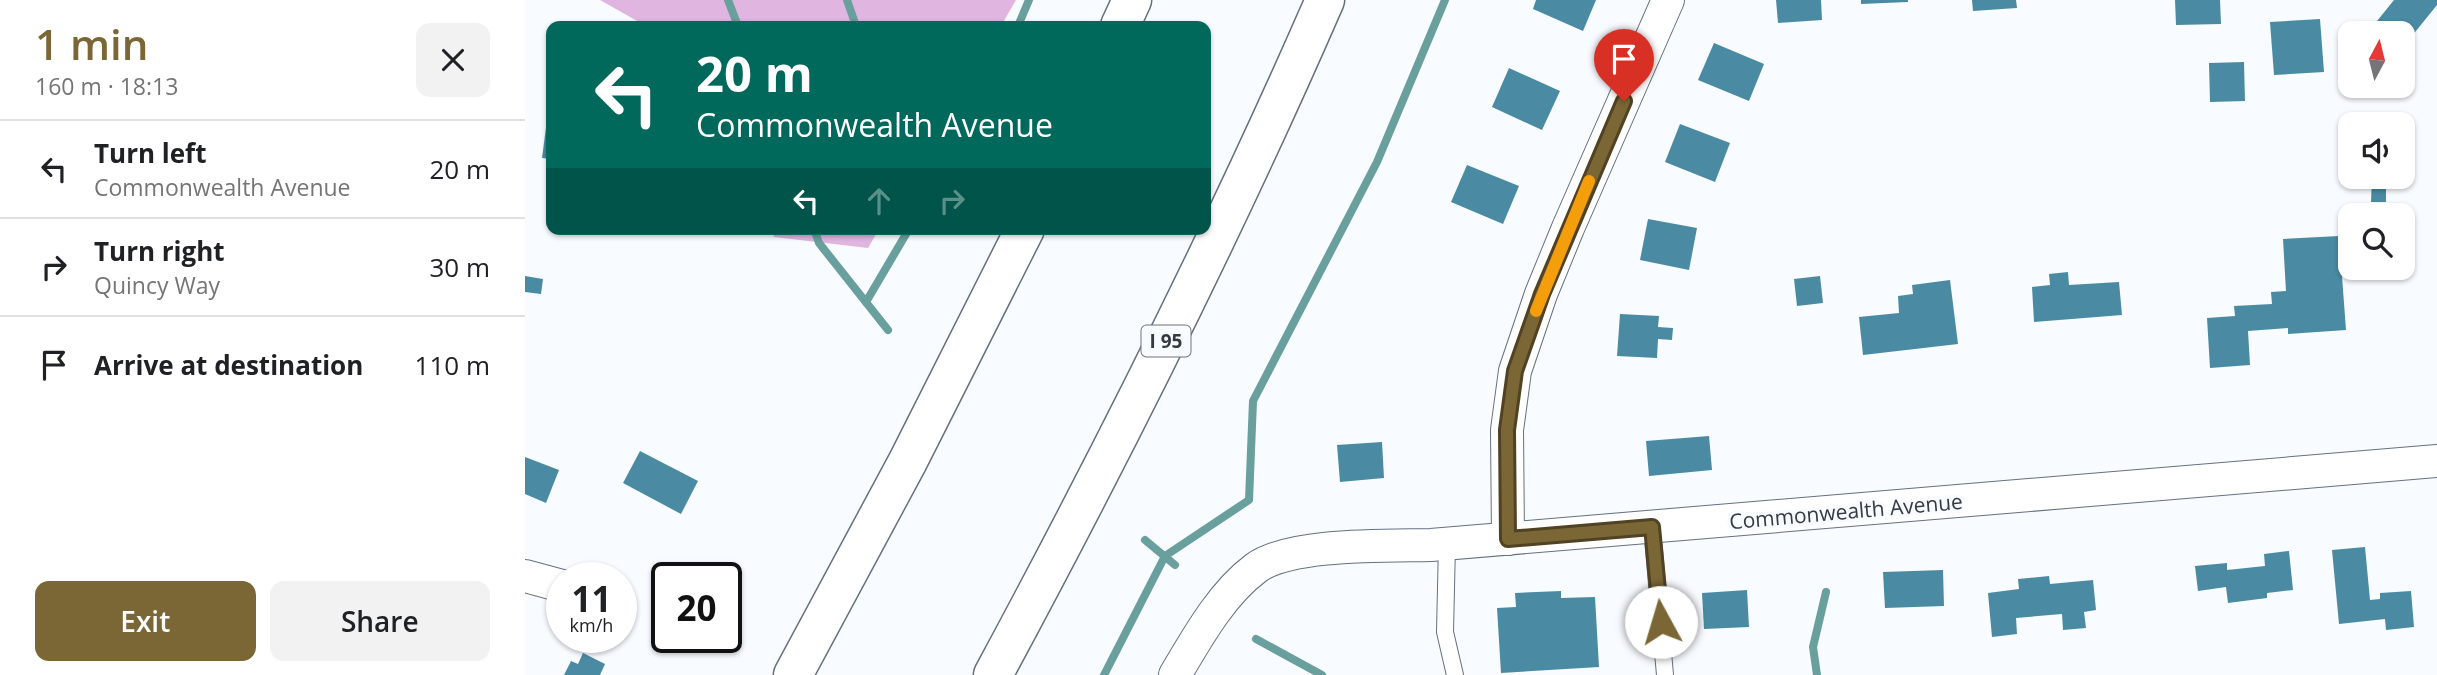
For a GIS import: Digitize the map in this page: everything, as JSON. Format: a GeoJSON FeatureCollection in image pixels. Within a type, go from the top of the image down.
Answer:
{"type":"FeatureCollection","features":[{"type":"Feature","properties":{"kind":"highway"},"geometry":{"type":"LineString","coordinates":[[1122,21],[1132,0]]}},
{"type":"Feature","properties":{"kind":"highway","name":"I 95"},"geometry":{"type":"LineString","coordinates":[[993,675],[1151,370],[1238,191],[1325,0]]}},
{"type":"Feature","properties":{"kind":"highway"},"geometry":{"type":"LineString","coordinates":[[793,675],[913,450],[1022,235]]}},
{"type":"Feature","properties":{"kind":"street"},"geometry":{"type":"LineString","coordinates":[[1508,539],[1507,430],[1515,371],[1568,228],[1668,0]]}},
{"type":"Feature","properties":{"kind":"street","name":"Commonwealth Avenue"},"geometry":{"type":"LineString","coordinates":[[1175,675],[1235,586],[1258,567],[1275,558],[1338,547],[1447,544],[2437,461]]}},
{"type":"Feature","properties":{"kind":"street"},"geometry":{"type":"LineString","coordinates":[[525,576],[546,582]]}},
{"type":"Feature","properties":{"kind":"lane"},"geometry":{"type":"LineString","coordinates":[[1652,527],[1665,675]]}},
{"type":"Feature","properties":{"kind":"lane"},"geometry":{"type":"LineString","coordinates":[[1447,544],[1445,632],[1455,675]]}},
{"type":"Feature","properties":{"kind":"shaded area"},"geometry":{"type":"Polygon","coordinates":[[[600,0],[1016,0],[1004,21],[637,21],[600,0]]]}},
{"type":"Feature","properties":{"kind":"shaded area"},"geometry":{"type":"Polygon","coordinates":[[[774,235],[876,235],[868,248],[774,235]]]}},
{"type":"Feature","properties":{"kind":"building"},"geometry":{"type":"Polygon","coordinates":[[[1536,0],[1596,0],[1583,31],[1533,9],[1536,0]]]}},
{"type":"Feature","properties":{"kind":"building"},"geometry":{"type":"Polygon","coordinates":[[[1776,0],[1821,0],[1822,20],[1778,23],[1776,0]]]}},
{"type":"Feature","properties":{"kind":"building"},"geometry":{"type":"Polygon","coordinates":[[[1861,0],[1908,0],[1908,2],[1861,4],[1861,0]]]}},
{"type":"Feature","properties":{"kind":"building"},"geometry":{"type":"Polygon","coordinates":[[[1972,0],[2016,0],[2017,8],[1973,11],[1972,0]]]}},
{"type":"Feature","properties":{"kind":"building"},"geometry":{"type":"Polygon","coordinates":[[[2175,0],[2220,0],[2221,24],[2176,25],[2175,0]]]}},
{"type":"Feature","properties":{"kind":"building"},"geometry":{"type":"Polygon","coordinates":[[[2394,0],[2437,0],[2437,5],[2415,32],[2415,21],[2377,21],[2394,0]]]}},
{"type":"Feature","properties":{"kind":"building"},"geometry":{"type":"Polygon","coordinates":[[[2320,19],[2324,72],[2274,75],[2270,22],[2320,19]]]}},
{"type":"Feature","properties":{"kind":"building"},"geometry":{"type":"Polygon","coordinates":[[[1714,43],[1764,64],[1749,101],[1698,80],[1714,43]]]}},
{"type":"Feature","properties":{"kind":"building"},"geometry":{"type":"Polygon","coordinates":[[[2244,62],[2245,101],[2210,102],[2209,63],[2244,62]]]}},
{"type":"Feature","properties":{"kind":"building"},"geometry":{"type":"Polygon","coordinates":[[[1509,68],[1560,91],[1542,130],[1492,107],[1509,68]]]}},
{"type":"Feature","properties":{"kind":"building"},"geometry":{"type":"Polygon","coordinates":[[[1680,124],[1730,143],[1715,182],[1665,162],[1680,124]]]}},
{"type":"Feature","properties":{"kind":"building"},"geometry":{"type":"Polygon","coordinates":[[[546,128],[546,158],[542,158],[546,128]]]}},
{"type":"Feature","properties":{"kind":"building"},"geometry":{"type":"Polygon","coordinates":[[[1467,165],[1519,186],[1503,224],[1451,202],[1467,165]]]}},
{"type":"Feature","properties":{"kind":"building"},"geometry":{"type":"Polygon","coordinates":[[[2372,189],[2386,189],[2386,202],[2371,202],[2372,189]]]}},
{"type":"Feature","properties":{"kind":"building"},"geometry":{"type":"Polygon","coordinates":[[[1648,219],[1697,228],[1689,270],[1640,260],[1648,219]]]}},
{"type":"Feature","properties":{"kind":"building"},"geometry":{"type":"Polygon","coordinates":[[[2338,236],[2338,280],[2342,280],[2346,330],[2288,334],[2288,328],[2248,331],[2250,365],[2210,368],[2207,318],[2235,316],[2234,306],[2272,304],[2271,292],[2286,291],[2283,239],[2338,236]]]}},
{"type":"Feature","properties":{"kind":"building"},"geometry":{"type":"Polygon","coordinates":[[[2068,272],[2069,285],[2119,282],[2122,315],[2034,322],[2032,287],[2050,285],[2049,274],[2068,272]]]}},
{"type":"Feature","properties":{"kind":"building"},"geometry":{"type":"Polygon","coordinates":[[[525,276],[543,279],[541,294],[525,292],[525,276]]]}},
{"type":"Feature","properties":{"kind":"building"},"geometry":{"type":"Polygon","coordinates":[[[1820,276],[1823,303],[1797,306],[1794,279],[1820,276]]]}},
{"type":"Feature","properties":{"kind":"building"},"geometry":{"type":"Polygon","coordinates":[[[1950,280],[1958,344],[1863,355],[1859,317],[1899,313],[1898,296],[1913,294],[1912,285],[1950,280]]]}},
{"type":"Feature","properties":{"kind":"building"},"geometry":{"type":"Polygon","coordinates":[[[1620,314],[1659,316],[1658,327],[1673,328],[1672,340],[1658,339],[1657,358],[1617,356],[1620,314]]]}},
{"type":"Feature","properties":{"kind":"building"},"geometry":{"type":"Polygon","coordinates":[[[1709,436],[1712,470],[1649,476],[1646,441],[1709,436]]]}},
{"type":"Feature","properties":{"kind":"building"},"geometry":{"type":"Polygon","coordinates":[[[1382,442],[1384,478],[1340,482],[1337,445],[1382,442]]]}},
{"type":"Feature","properties":{"kind":"building"},"geometry":{"type":"Polygon","coordinates":[[[640,451],[698,481],[681,514],[623,483],[640,451]]]}},
{"type":"Feature","properties":{"kind":"building"},"geometry":{"type":"Polygon","coordinates":[[[525,457],[559,470],[546,503],[525,494],[525,457]]]}},
{"type":"Feature","properties":{"kind":"building"},"geometry":{"type":"Polygon","coordinates":[[[2365,547],[2370,600],[2380,599],[2380,593],[2411,591],[2414,627],[2386,630],[2385,619],[2339,624],[2332,550],[2365,547]]]}},
{"type":"Feature","properties":{"kind":"building"},"geometry":{"type":"Polygon","coordinates":[[[2289,551],[2293,590],[2267,593],[2267,598],[2228,603],[2226,587],[2198,591],[2195,566],[2227,563],[2227,570],[2265,566],[2264,554],[2289,551]]]}},
{"type":"Feature","properties":{"kind":"building"},"geometry":{"type":"Polygon","coordinates":[[[1943,570],[1944,606],[1885,608],[1883,572],[1943,570]]]}},
{"type":"Feature","properties":{"kind":"building"},"geometry":{"type":"Polygon","coordinates":[[[2049,576],[2050,584],[2093,580],[2096,610],[2084,612],[2086,628],[2063,630],[2062,614],[2016,618],[2017,634],[1992,637],[1988,593],[2019,589],[2018,579],[2049,576]]]}},
{"type":"Feature","properties":{"kind":"building"},"geometry":{"type":"Polygon","coordinates":[[[1747,590],[1749,627],[1704,629],[1702,593],[1747,590]]]}},
{"type":"Feature","properties":{"kind":"building"},"geometry":{"type":"Polygon","coordinates":[[[1561,591],[1561,598],[1595,597],[1599,667],[1501,673],[1497,608],[1516,607],[1515,593],[1561,591]]]}},
{"type":"Feature","properties":{"kind":"building"},"geometry":{"type":"Polygon","coordinates":[[[583,653],[605,664],[600,675],[564,675],[571,661],[578,664],[583,653]]]}},
{"type":"Feature","properties":{"kind":"waterway"},"geometry":{"type":"LineString","coordinates":[[728,0],[736,21]]}},
{"type":"Feature","properties":{"kind":"waterway"},"geometry":{"type":"LineString","coordinates":[[847,0],[854,21]]}},
{"type":"Feature","properties":{"kind":"waterway"},"geometry":{"type":"LineString","coordinates":[[1020,21],[1029,0]]}},
{"type":"Feature","properties":{"kind":"waterway"},"geometry":{"type":"LineString","coordinates":[[1104,675],[1165,556],[1249,500],[1253,401],[1377,162],[1445,0]]}},
{"type":"Feature","properties":{"kind":"waterway"},"geometry":{"type":"LineString","coordinates":[[816,235],[819,243],[888,330]]}},
{"type":"Feature","properties":{"kind":"waterway"},"geometry":{"type":"LineString","coordinates":[[866,302],[905,235]]}},
{"type":"Feature","properties":{"kind":"waterway"},"geometry":{"type":"LineString","coordinates":[[1145,540],[1175,565]]}},
{"type":"Feature","properties":{"kind":"waterway"},"geometry":{"type":"LineString","coordinates":[[1817,675],[1813,647],[1826,592]]}},
{"type":"Feature","properties":{"kind":"waterway"},"geometry":{"type":"LineString","coordinates":[[1256,639],[1322,675]]}},
{"type":"Feature","properties":{"kind":"slow traffic"},"geometry":{"type":"LineString","coordinates":[[1536,311],[1589,181]]}},
{"type":"Feature","properties":{"kind":"route"},"geometry":{"type":"LineString","coordinates":[[1624,101],[1568,228],[1515,371],[1507,430],[1508,539],[1652,527],[1661,622]]}}]}
